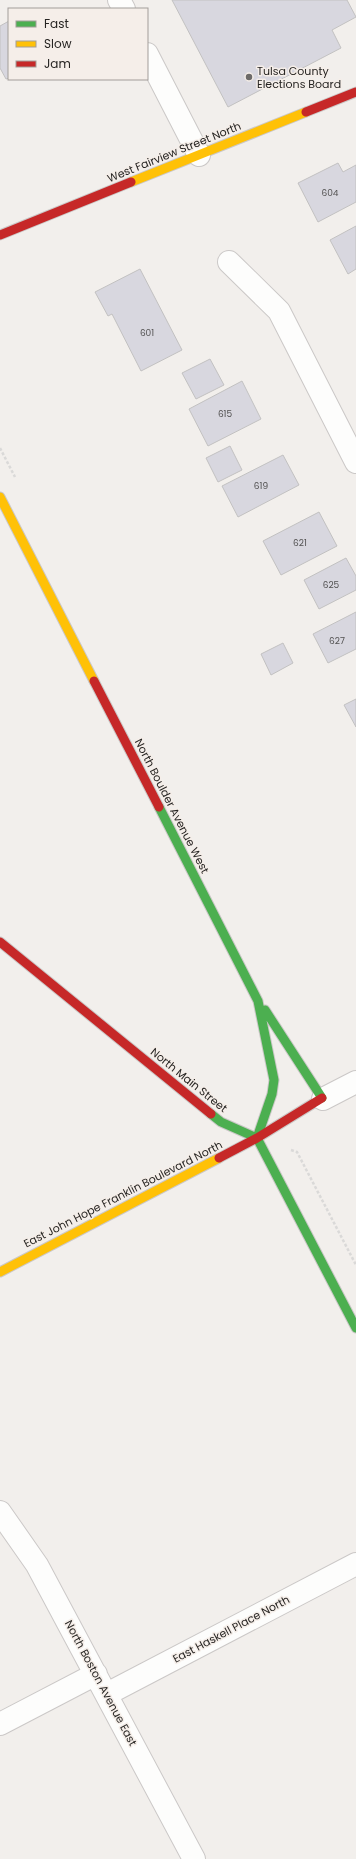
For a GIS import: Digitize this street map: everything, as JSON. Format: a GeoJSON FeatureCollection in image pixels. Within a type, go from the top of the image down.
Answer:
{"type":"FeatureCollection","features":[{"type":"Feature","properties":{"kind":"street"},"geometry":{"type":"LineString","coordinates":[[148,56],[199,155]]}},
{"type":"Feature","properties":{"kind":"street","name":"West Fairview Street North"},"geometry":{"type":"LineString","coordinates":[[0,235],[356,92]]}},
{"type":"Feature","properties":{"kind":"street"},"geometry":{"type":"LineString","coordinates":[[229,262],[279,311],[356,462]]}},
{"type":"Feature","properties":{"kind":"street","name":"North Boulder Avenue West"},"geometry":{"type":"LineString","coordinates":[[0,497],[258,1001],[274,1080],[272,1094],[258,1138]]}},
{"type":"Feature","properties":{"kind":"street","name":"North Main Street"},"geometry":{"type":"LineString","coordinates":[[0,942],[221,1122],[258,1138]]}},
{"type":"Feature","properties":{"kind":"street"},"geometry":{"type":"LineString","coordinates":[[258,1001],[310,1077],[323,1099],[356,1082]]}},
{"type":"Feature","properties":{"kind":"street","name":"East John Hope Franklin Boulevard North"},"geometry":{"type":"LineString","coordinates":[[0,1272],[258,1138],[323,1099]]}},
{"type":"Feature","properties":{"kind":"street"},"geometry":{"type":"LineString","coordinates":[[258,1138],[356,1328]]}},
{"type":"Feature","properties":{"kind":"street","name":"North Boston Avenue East"},"geometry":{"type":"LineString","coordinates":[[0,1512],[38,1565],[194,1859]]}},
{"type":"Feature","properties":{"kind":"street","name":"East Haskell Place North"},"geometry":{"type":"LineString","coordinates":[[107,1694],[356,1564]]}},
{"type":"Feature","properties":{"kind":"street"},"geometry":{"type":"LineString","coordinates":[[0,1724],[96,1674]]}},
{"type":"Feature","properties":{"kind":"building","name":"Tulsa County Elections Board"},"geometry":{"type":"Polygon","coordinates":[[[172,0],[347,0],[356,17],[332,30],[341,48],[228,107],[172,0]]]}},
{"type":"Feature","properties":{"kind":"building"},"geometry":{"type":"Polygon","coordinates":[[[8,22],[8,78],[6,79],[0,68],[0,26],[8,22]]]}},
{"type":"Feature","properties":{"kind":"building"},"geometry":{"type":"Polygon","coordinates":[[[338,163],[343,172],[356,165],[356,202],[318,222],[298,183],[338,163]]]}},
{"type":"Feature","properties":{"kind":"building"},"geometry":{"type":"Polygon","coordinates":[[[356,226],[356,269],[348,274],[330,240],[356,226]]]}},
{"type":"Feature","properties":{"kind":"building"},"geometry":{"type":"Polygon","coordinates":[[[140,269],[182,350],[141,371],[112,314],[108,316],[95,292],[140,269]]]}},
{"type":"Feature","properties":{"kind":"building"},"geometry":{"type":"Polygon","coordinates":[[[210,359],[224,385],[196,399],[182,373],[210,359]]]}},
{"type":"Feature","properties":{"kind":"building"},"geometry":{"type":"Polygon","coordinates":[[[242,381],[261,419],[208,446],[189,409],[242,381]]]}},
{"type":"Feature","properties":{"kind":"building"},"geometry":{"type":"Polygon","coordinates":[[[230,446],[242,470],[218,482],[206,458],[230,446]]]}},
{"type":"Feature","properties":{"kind":"building"},"geometry":{"type":"Polygon","coordinates":[[[283,455],[299,485],[238,517],[222,486],[283,455]]]}},
{"type":"Feature","properties":{"kind":"building"},"geometry":{"type":"Polygon","coordinates":[[[319,512],[337,546],[281,575],[263,541],[319,512]]]}},
{"type":"Feature","properties":{"kind":"building"},"geometry":{"type":"Polygon","coordinates":[[[346,558],[356,576],[356,590],[319,609],[304,580],[346,558]]]}},
{"type":"Feature","properties":{"kind":"building"},"geometry":{"type":"Polygon","coordinates":[[[356,612],[356,649],[328,663],[313,634],[356,612]]]}},
{"type":"Feature","properties":{"kind":"building"},"geometry":{"type":"Polygon","coordinates":[[[283,643],[293,663],[271,675],[261,654],[283,643]]]}},
{"type":"Feature","properties":{"kind":"building"},"geometry":{"type":"Polygon","coordinates":[[[356,699],[356,727],[344,705],[356,699]]]}},
{"type":"Feature","properties":{"kind":"traffic: fast"},"geometry":{"type":"LineString","coordinates":[[159,807],[258,1001],[274,1080],[272,1094],[257,1138]]}},
{"type":"Feature","properties":{"kind":"traffic: fast"},"geometry":{"type":"LineString","coordinates":[[265,1010],[322,1098]]}},
{"type":"Feature","properties":{"kind":"traffic: fast"},"geometry":{"type":"LineString","coordinates":[[211,1114],[221,1122],[257,1138],[356,1328]]}},
{"type":"Feature","properties":{"kind":"traffic: slow"},"geometry":{"type":"LineString","coordinates":[[131,182],[306,112]]}},
{"type":"Feature","properties":{"kind":"traffic: slow"},"geometry":{"type":"LineString","coordinates":[[0,497],[94,681]]}},
{"type":"Feature","properties":{"kind":"traffic: slow"},"geometry":{"type":"LineString","coordinates":[[0,1272],[219,1158]]}},
{"type":"Feature","properties":{"kind":"traffic: jam"},"geometry":{"type":"LineString","coordinates":[[306,112],[356,92]]}},
{"type":"Feature","properties":{"kind":"traffic: jam"},"geometry":{"type":"LineString","coordinates":[[0,235],[131,182]]}},
{"type":"Feature","properties":{"kind":"traffic: jam"},"geometry":{"type":"LineString","coordinates":[[94,681],[159,807]]}},
{"type":"Feature","properties":{"kind":"traffic: jam"},"geometry":{"type":"LineString","coordinates":[[0,942],[211,1114]]}},
{"type":"Feature","properties":{"kind":"traffic: jam"},"geometry":{"type":"LineString","coordinates":[[219,1158],[257,1138],[322,1098]]}},
{"type":"Feature","properties":{"kind":"place","name":"Tulsa County Elections Board"},"geometry":{"type":"Point","coordinates":[249,77]}}]}
